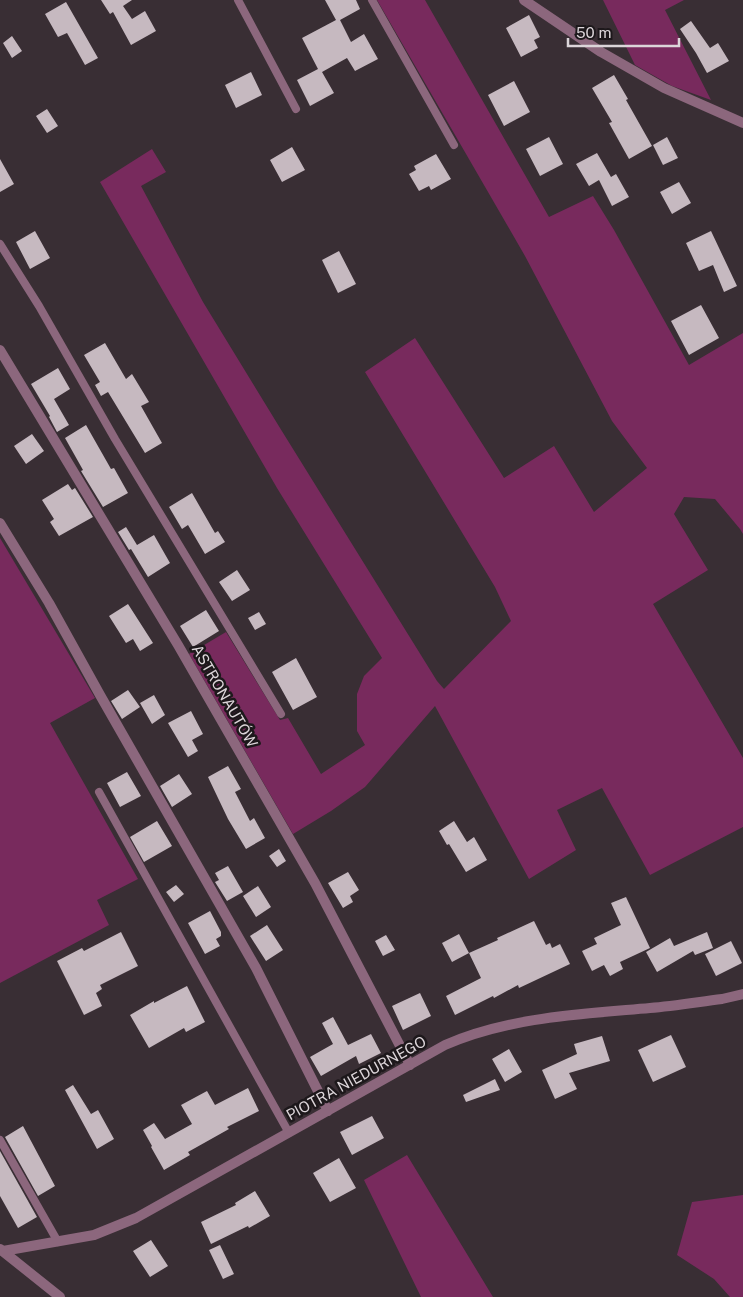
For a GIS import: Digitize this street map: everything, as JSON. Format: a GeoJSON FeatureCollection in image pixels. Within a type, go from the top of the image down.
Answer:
{"type":"FeatureCollection","features":[{"type":"Feature","properties":{"kind":"street"},"geometry":{"type":"LineString","coordinates":[[524,0],[601,52],[658,84],[743,123]]}},
{"type":"Feature","properties":{"kind":"street","name":"ASTRONAUTÓW"},"geometry":{"type":"LineString","coordinates":[[0,350],[178,645],[302,860],[410,1065]]}},
{"type":"Feature","properties":{"kind":"street"},"geometry":{"type":"LineString","coordinates":[[0,523],[49,603],[256,968],[328,1111]]}},
{"type":"Feature","properties":{"kind":"street","name":"PIOTRA NIEDURNEGO"},"geometry":{"type":"LineString","coordinates":[[2,1250],[94,1235],[136,1218],[456,1041],[521,1022],[722,999],[743,994]]}},
{"type":"Feature","properties":{"kind":"street"},"geometry":{"type":"LineString","coordinates":[[2,1250],[60,1297]]}},
{"type":"Feature","properties":{"kind":"lane"},"geometry":{"type":"LineString","coordinates":[[238,0],[296,109]]}},
{"type":"Feature","properties":{"kind":"lane"},"geometry":{"type":"LineString","coordinates":[[372,0],[454,145]]}},
{"type":"Feature","properties":{"kind":"lane"},"geometry":{"type":"LineString","coordinates":[[0,244],[39,306],[114,439],[281,714]]}},
{"type":"Feature","properties":{"kind":"lane"},"geometry":{"type":"LineString","coordinates":[[99,792],[289,1133]]}},
{"type":"Feature","properties":{"kind":"lane"},"geometry":{"type":"LineString","coordinates":[[0,1140],[58,1242]]}},
{"type":"Feature","properties":{"kind":"shaded area"},"geometry":{"type":"Polygon","coordinates":[[[377,0],[425,0],[549,217],[593,196],[689,365],[743,333],[743,534],[715,499],[684,497],[674,514],[708,570],[653,604],[743,758],[743,827],[650,875],[602,788],[557,810],[576,850],[529,879],[435,706],[365,787],[331,811],[293,834],[189,654],[226,632],[280,720],[288,718],[321,774],[365,745],[357,731],[357,694],[364,676],[382,658],[277,488],[100,182],[152,149],[166,172],[141,186],[203,302],[437,681],[444,689],[511,621],[495,587],[365,372],[415,338],[504,478],[554,446],[594,512],[647,468],[612,421],[525,256],[377,0]]]}},
{"type":"Feature","properties":{"kind":"shaded area"},"geometry":{"type":"Polygon","coordinates":[[[603,0],[684,0],[665,10],[711,100],[672,86],[635,65],[603,0]]]}},
{"type":"Feature","properties":{"kind":"shaded area"},"geometry":{"type":"Polygon","coordinates":[[[0,538],[95,698],[50,723],[138,879],[97,900],[109,925],[0,983],[0,538]]]}},
{"type":"Feature","properties":{"kind":"shaded area"},"geometry":{"type":"Polygon","coordinates":[[[407,1155],[493,1297],[421,1297],[364,1180],[407,1155]]]}},
{"type":"Feature","properties":{"kind":"shaded area"},"geometry":{"type":"Polygon","coordinates":[[[743,1195],[743,1297],[730,1297],[714,1279],[677,1255],[692,1202],[743,1195]]]}},
{"type":"Feature","properties":{"kind":"building"},"geometry":{"type":"Polygon","coordinates":[[[101,0],[132,0],[123,6],[132,19],[145,11],[156,31],[131,45],[113,12],[110,14],[101,0]]]}},
{"type":"Feature","properties":{"kind":"building"},"geometry":{"type":"Polygon","coordinates":[[[325,0],[356,0],[360,9],[340,20],[351,42],[364,34],[378,59],[355,71],[347,58],[322,72],[334,93],[310,106],[297,80],[318,69],[302,38],[336,20],[325,0]]]}},
{"type":"Feature","properties":{"kind":"building"},"geometry":{"type":"Polygon","coordinates":[[[66,2],[98,58],[85,65],[67,33],[58,37],[45,14],[66,2]]]}},
{"type":"Feature","properties":{"kind":"building"},"geometry":{"type":"Polygon","coordinates":[[[529,15],[540,37],[534,40],[538,48],[521,57],[506,28],[529,15]]]}},
{"type":"Feature","properties":{"kind":"building"},"geometry":{"type":"Polygon","coordinates":[[[691,21],[710,48],[718,43],[729,61],[707,73],[680,29],[691,21]]]}},
{"type":"Feature","properties":{"kind":"building"},"geometry":{"type":"Polygon","coordinates":[[[12,36],[22,51],[12,58],[3,43],[12,36]]]}},
{"type":"Feature","properties":{"kind":"building"},"geometry":{"type":"Polygon","coordinates":[[[251,72],[262,95],[236,108],[225,85],[251,72]]]}},
{"type":"Feature","properties":{"kind":"building"},"geometry":{"type":"Polygon","coordinates":[[[614,75],[652,146],[629,159],[609,123],[612,122],[592,88],[614,75]]]}},
{"type":"Feature","properties":{"kind":"building"},"geometry":{"type":"Polygon","coordinates":[[[514,81],[530,112],[504,126],[488,95],[514,81]]]}},
{"type":"Feature","properties":{"kind":"building"},"geometry":{"type":"Polygon","coordinates":[[[47,109],[58,126],[47,133],[36,116],[47,109]]]}},
{"type":"Feature","properties":{"kind":"building"},"geometry":{"type":"Polygon","coordinates":[[[549,137],[563,164],[540,176],[526,149],[549,137]]]}},
{"type":"Feature","properties":{"kind":"building"},"geometry":{"type":"Polygon","coordinates":[[[667,137],[678,158],[663,165],[653,145],[667,137]]]}},
{"type":"Feature","properties":{"kind":"building"},"geometry":{"type":"Polygon","coordinates":[[[292,147],[305,170],[282,182],[270,160],[292,147]]]}},
{"type":"Feature","properties":{"kind":"building"},"geometry":{"type":"Polygon","coordinates":[[[597,153],[611,177],[616,174],[629,197],[612,206],[599,180],[589,186],[576,164],[597,153]]]}},
{"type":"Feature","properties":{"kind":"building"},"geometry":{"type":"Polygon","coordinates":[[[436,154],[451,179],[431,190],[429,186],[419,191],[409,174],[416,170],[414,166],[436,154]]]}},
{"type":"Feature","properties":{"kind":"building"},"geometry":{"type":"Polygon","coordinates":[[[0,159],[14,184],[0,192],[0,159]]]}},
{"type":"Feature","properties":{"kind":"building"},"geometry":{"type":"Polygon","coordinates":[[[679,182],[691,203],[672,214],[660,192],[679,182]]]}},
{"type":"Feature","properties":{"kind":"building"},"geometry":{"type":"Polygon","coordinates":[[[35,231],[50,258],[30,269],[16,242],[35,231]]]}},
{"type":"Feature","properties":{"kind":"building"},"geometry":{"type":"Polygon","coordinates":[[[711,231],[737,286],[724,292],[713,265],[699,271],[686,243],[711,231]]]}},
{"type":"Feature","properties":{"kind":"building"},"geometry":{"type":"Polygon","coordinates":[[[339,251],[356,284],[338,293],[322,260],[339,251]]]}},
{"type":"Feature","properties":{"kind":"building"},"geometry":{"type":"Polygon","coordinates":[[[701,305],[719,338],[689,355],[671,321],[701,305]]]}},
{"type":"Feature","properties":{"kind":"building"},"geometry":{"type":"Polygon","coordinates":[[[105,343],[126,379],[132,374],[149,402],[141,406],[162,443],[145,453],[108,392],[101,396],[95,385],[100,382],[84,355],[105,343]]]}},
{"type":"Feature","properties":{"kind":"building"},"geometry":{"type":"Polygon","coordinates":[[[58,368],[70,389],[54,399],[69,425],[57,432],[31,384],[58,368]]]}},
{"type":"Feature","properties":{"kind":"building"},"geometry":{"type":"Polygon","coordinates":[[[86,425],[111,469],[114,468],[128,493],[103,507],[81,471],[83,470],[65,438],[86,425]]]}},
{"type":"Feature","properties":{"kind":"building"},"geometry":{"type":"Polygon","coordinates":[[[32,434],[44,451],[26,464],[14,446],[32,434]]]}},
{"type":"Feature","properties":{"kind":"building"},"geometry":{"type":"Polygon","coordinates":[[[68,484],[72,490],[75,488],[93,517],[59,536],[50,522],[54,519],[42,500],[68,484]]]}},
{"type":"Feature","properties":{"kind":"building"},"geometry":{"type":"Polygon","coordinates":[[[192,493],[215,533],[218,531],[225,542],[205,554],[188,525],[182,529],[169,507],[192,493]]]}},
{"type":"Feature","properties":{"kind":"building"},"geometry":{"type":"Polygon","coordinates":[[[126,527],[137,545],[154,535],[170,563],[148,577],[118,532],[126,527]]]}},
{"type":"Feature","properties":{"kind":"building"},"geometry":{"type":"Polygon","coordinates":[[[237,570],[250,590],[232,601],[219,582],[237,570]]]}},
{"type":"Feature","properties":{"kind":"building"},"geometry":{"type":"Polygon","coordinates":[[[128,604],[153,643],[140,651],[133,639],[126,643],[109,616],[128,604]]]}},
{"type":"Feature","properties":{"kind":"building"},"geometry":{"type":"Polygon","coordinates":[[[206,610],[219,631],[193,647],[180,626],[206,610]]]}},
{"type":"Feature","properties":{"kind":"building"},"geometry":{"type":"Polygon","coordinates":[[[259,612],[266,624],[255,630],[248,618],[259,612]]]}},
{"type":"Feature","properties":{"kind":"building"},"geometry":{"type":"Polygon","coordinates":[[[296,658],[317,697],[293,710],[272,672],[296,658]]]}},
{"type":"Feature","properties":{"kind":"building"},"geometry":{"type":"Polygon","coordinates":[[[128,690],[140,707],[122,719],[111,701],[128,690]]]}},
{"type":"Feature","properties":{"kind":"building"},"geometry":{"type":"Polygon","coordinates":[[[154,695],[165,715],[152,724],[140,703],[154,695]]]}},
{"type":"Feature","properties":{"kind":"building"},"geometry":{"type":"Polygon","coordinates":[[[191,711],[203,734],[192,740],[198,751],[188,757],[168,723],[191,711]]]}},
{"type":"Feature","properties":{"kind":"building"},"geometry":{"type":"Polygon","coordinates":[[[228,766],[241,789],[235,792],[250,821],[254,818],[265,838],[246,849],[228,819],[208,777],[228,766]]]}},
{"type":"Feature","properties":{"kind":"building"},"geometry":{"type":"Polygon","coordinates":[[[127,772],[141,796],[120,807],[107,783],[127,772]]]}},
{"type":"Feature","properties":{"kind":"building"},"geometry":{"type":"Polygon","coordinates":[[[179,774],[192,794],[172,807],[160,786],[179,774]]]}},
{"type":"Feature","properties":{"kind":"building"},"geometry":{"type":"Polygon","coordinates":[[[157,821],[172,846],[144,862],[130,837],[157,821]]]}},
{"type":"Feature","properties":{"kind":"building"},"geometry":{"type":"Polygon","coordinates":[[[454,821],[467,842],[474,837],[487,860],[466,872],[439,831],[454,821]]]}},
{"type":"Feature","properties":{"kind":"building"},"geometry":{"type":"Polygon","coordinates":[[[279,849],[286,861],[277,867],[269,856],[279,849]]]}},
{"type":"Feature","properties":{"kind":"building"},"geometry":{"type":"Polygon","coordinates":[[[228,866],[243,892],[227,901],[215,882],[219,880],[215,873],[228,866]]]}},
{"type":"Feature","properties":{"kind":"building"},"geometry":{"type":"Polygon","coordinates":[[[348,872],[359,890],[350,896],[353,902],[343,908],[328,883],[348,872]]]}},
{"type":"Feature","properties":{"kind":"building"},"geometry":{"type":"Polygon","coordinates":[[[176,885],[184,894],[174,902],[166,892],[176,885]]]}},
{"type":"Feature","properties":{"kind":"building"},"geometry":{"type":"Polygon","coordinates":[[[258,886],[271,907],[256,917],[243,896],[258,886]]]}},
{"type":"Feature","properties":{"kind":"building"},"geometry":{"type":"Polygon","coordinates":[[[626,897],[650,948],[620,962],[623,969],[610,976],[604,965],[592,971],[582,951],[597,944],[594,938],[621,925],[611,903],[626,897]]]}},
{"type":"Feature","properties":{"kind":"building"},"geometry":{"type":"Polygon","coordinates":[[[210,911],[221,932],[221,936],[216,939],[220,946],[205,954],[188,923],[210,911]]]}},
{"type":"Feature","properties":{"kind":"building"},"geometry":{"type":"Polygon","coordinates":[[[534,921],[546,945],[550,943],[552,948],[560,944],[570,964],[519,988],[518,985],[494,998],[493,996],[455,1015],[446,996],[481,978],[469,953],[534,921]]]}},
{"type":"Feature","properties":{"kind":"building"},"geometry":{"type":"Polygon","coordinates":[[[267,925],[283,950],[266,961],[250,936],[267,925]]]}},
{"type":"Feature","properties":{"kind":"building"},"geometry":{"type":"Polygon","coordinates":[[[121,932],[138,966],[100,985],[102,989],[96,993],[102,1006],[84,1015],[57,961],[82,948],[84,951],[121,932]]]}},
{"type":"Feature","properties":{"kind":"building"},"geometry":{"type":"Polygon","coordinates":[[[707,932],[713,948],[695,955],[693,951],[657,972],[646,952],[670,938],[674,946],[707,932]]]}},
{"type":"Feature","properties":{"kind":"building"},"geometry":{"type":"Polygon","coordinates":[[[459,934],[469,953],[452,962],[442,943],[459,934]]]}},
{"type":"Feature","properties":{"kind":"building"},"geometry":{"type":"Polygon","coordinates":[[[386,935],[395,950],[383,956],[375,941],[386,935]]]}},
{"type":"Feature","properties":{"kind":"building"},"geometry":{"type":"Polygon","coordinates":[[[731,941],[742,963],[716,976],[705,954],[731,941]]]}},
{"type":"Feature","properties":{"kind":"building"},"geometry":{"type":"Polygon","coordinates":[[[187,986],[205,1022],[186,1032],[184,1028],[149,1048],[130,1015],[154,1001],[154,1003],[187,986]]]}},
{"type":"Feature","properties":{"kind":"building"},"geometry":{"type":"Polygon","coordinates":[[[420,993],[431,1016],[403,1030],[392,1006],[420,993]]]}},
{"type":"Feature","properties":{"kind":"building"},"geometry":{"type":"Polygon","coordinates":[[[333,1017],[348,1045],[371,1034],[381,1053],[359,1064],[356,1056],[321,1076],[310,1057],[333,1044],[322,1023],[333,1017]]]}},
{"type":"Feature","properties":{"kind":"building"},"geometry":{"type":"Polygon","coordinates":[[[671,1035],[686,1067],[653,1082],[638,1050],[671,1035]]]}},
{"type":"Feature","properties":{"kind":"building"},"geometry":{"type":"Polygon","coordinates":[[[602,1036],[610,1061],[569,1073],[577,1089],[555,1099],[542,1070],[577,1054],[574,1044],[602,1036]]]}},
{"type":"Feature","properties":{"kind":"building"},"geometry":{"type":"Polygon","coordinates":[[[509,1049],[522,1072],[505,1082],[492,1059],[509,1049]]]}},
{"type":"Feature","properties":{"kind":"building"},"geometry":{"type":"Polygon","coordinates":[[[495,1079],[500,1090],[466,1102],[463,1095],[495,1079]]]}},
{"type":"Feature","properties":{"kind":"building"},"geometry":{"type":"Polygon","coordinates":[[[73,1085],[91,1114],[98,1110],[114,1139],[97,1149],[65,1090],[73,1085]]]}},
{"type":"Feature","properties":{"kind":"building"},"geometry":{"type":"Polygon","coordinates":[[[248,1088],[259,1111],[227,1127],[229,1129],[188,1152],[190,1155],[164,1170],[143,1130],[154,1123],[165,1139],[192,1124],[181,1105],[207,1091],[215,1105],[248,1088]]]}},
{"type":"Feature","properties":{"kind":"building"},"geometry":{"type":"Polygon","coordinates":[[[372,1116],[384,1138],[352,1155],[340,1132],[372,1116]]]}},
{"type":"Feature","properties":{"kind":"building"},"geometry":{"type":"Polygon","coordinates":[[[23,1126],[55,1186],[38,1196],[5,1137],[23,1126]]]}},
{"type":"Feature","properties":{"kind":"building"},"geometry":{"type":"Polygon","coordinates":[[[0,1151],[37,1217],[18,1228],[0,1196],[0,1151]]]}},
{"type":"Feature","properties":{"kind":"building"},"geometry":{"type":"Polygon","coordinates":[[[339,1158],[356,1188],[330,1202],[313,1173],[339,1158]]]}},
{"type":"Feature","properties":{"kind":"building"},"geometry":{"type":"Polygon","coordinates":[[[255,1191],[270,1216],[249,1228],[248,1226],[211,1244],[201,1222],[236,1205],[235,1203],[255,1191]]]}},
{"type":"Feature","properties":{"kind":"building"},"geometry":{"type":"Polygon","coordinates":[[[151,1240],[168,1266],[150,1277],[133,1251],[151,1240]]]}},
{"type":"Feature","properties":{"kind":"building"},"geometry":{"type":"Polygon","coordinates":[[[220,1245],[234,1274],[223,1279],[209,1250],[220,1245]]]}}]}
